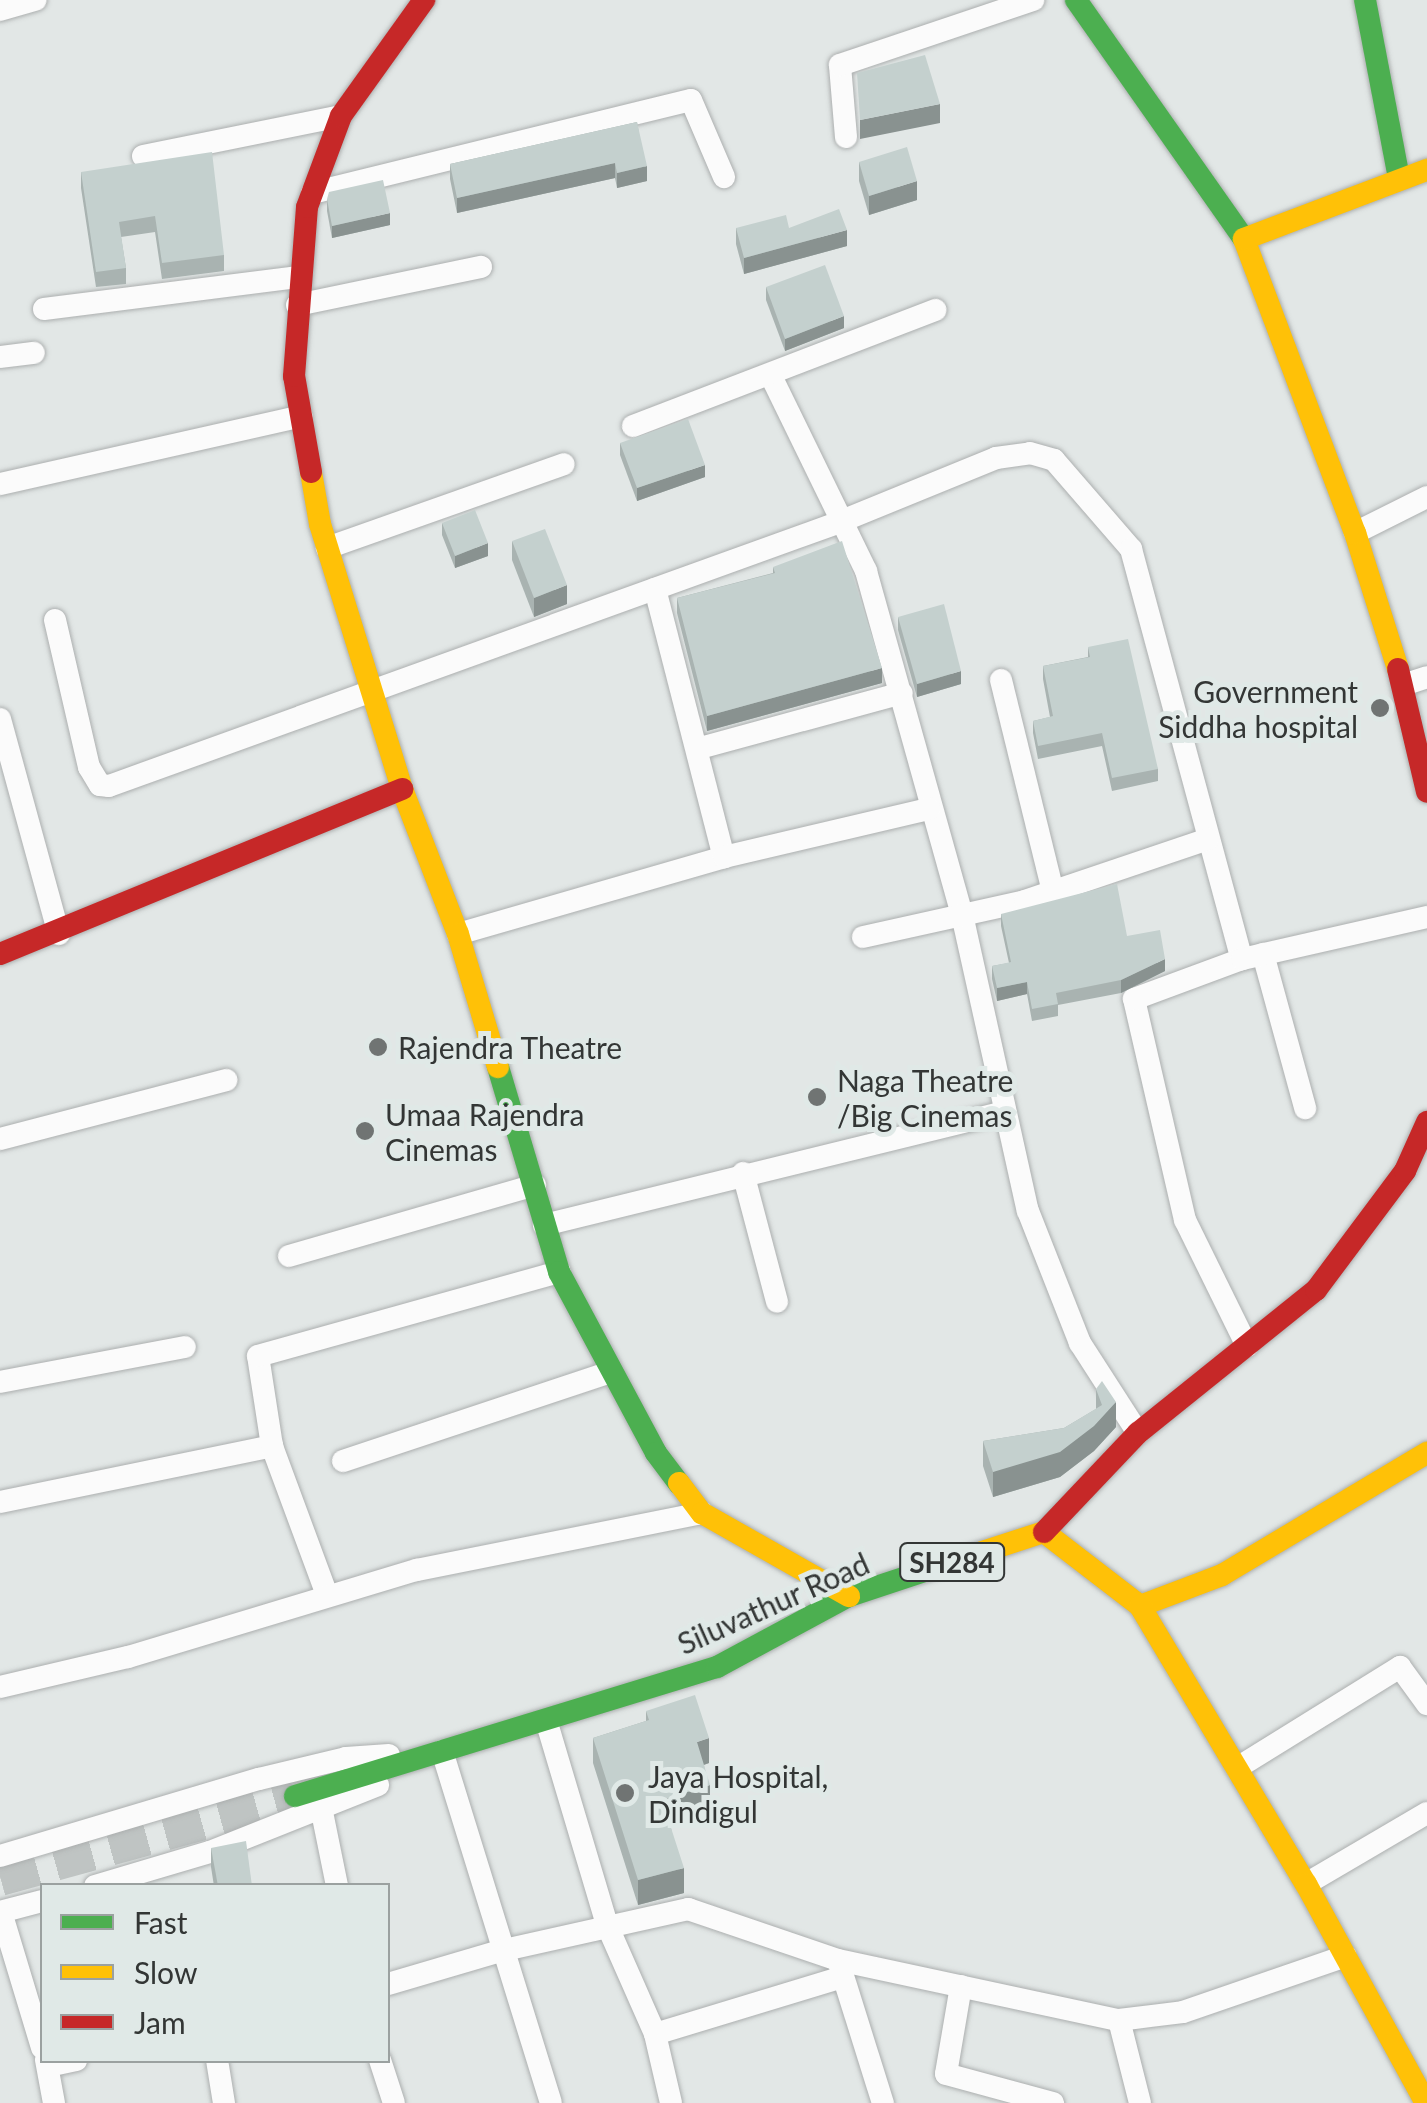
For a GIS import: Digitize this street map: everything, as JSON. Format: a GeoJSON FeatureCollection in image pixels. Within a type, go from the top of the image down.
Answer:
{"type":"FeatureCollection","features":[{"type":"Feature","properties":{"kind":"street"},"geometry":{"type":"LineString","coordinates":[[424,0],[341,116],[312,193],[297,277],[294,376],[327,548],[402,789],[458,934],[560,1272],[656,1453],[702,1513],[849,1596]]}},
{"type":"Feature","properties":{"kind":"street"},"geometry":{"type":"LineString","coordinates":[[846,136],[840,65],[1033,0]]}},
{"type":"Feature","properties":{"kind":"street"},"geometry":{"type":"LineString","coordinates":[[1076,0],[1244,240],[1355,533],[1403,685],[1427,792]]}},
{"type":"Feature","properties":{"kind":"street"},"geometry":{"type":"LineString","coordinates":[[1366,0],[1400,179]]}},
{"type":"Feature","properties":{"kind":"street"},"geometry":{"type":"LineString","coordinates":[[312,193],[691,100],[724,177]]}},
{"type":"Feature","properties":{"kind":"street"},"geometry":{"type":"LineString","coordinates":[[143,156],[341,116]]}},
{"type":"Feature","properties":{"kind":"street"},"geometry":{"type":"LineString","coordinates":[[1244,240],[1427,170]]}},
{"type":"Feature","properties":{"kind":"street"},"geometry":{"type":"LineString","coordinates":[[297,305],[481,267]]}},
{"type":"Feature","properties":{"kind":"street"},"geometry":{"type":"LineString","coordinates":[[44,309],[297,277]]}},
{"type":"Feature","properties":{"kind":"street"},"geometry":{"type":"LineString","coordinates":[[633,426],[935,310]]}},
{"type":"Feature","properties":{"kind":"street"},"geometry":{"type":"LineString","coordinates":[[0,358],[34,353]]}},
{"type":"Feature","properties":{"kind":"street"},"geometry":{"type":"LineString","coordinates":[[770,376],[837,523],[866,570],[962,918],[1028,1211],[1080,1343],[1138,1433]]}},
{"type":"Feature","properties":{"kind":"street"},"geometry":{"type":"LineString","coordinates":[[0,484],[301,416]]}},
{"type":"Feature","properties":{"kind":"street"},"geometry":{"type":"LineString","coordinates":[[55,620],[89,767],[100,785],[655,590],[837,523],[996,458],[1030,454],[1054,460],[1130,549],[1208,839],[1305,1108]]}},
{"type":"Feature","properties":{"kind":"street"},"geometry":{"type":"LineString","coordinates":[[327,548],[564,464]]}},
{"type":"Feature","properties":{"kind":"street"},"geometry":{"type":"LineString","coordinates":[[1355,533],[1427,496]]}},
{"type":"Feature","properties":{"kind":"street"},"geometry":{"type":"LineString","coordinates":[[655,590],[700,748],[724,857]]}},
{"type":"Feature","properties":{"kind":"street"},"geometry":{"type":"LineString","coordinates":[[1403,685],[1427,677]]}},
{"type":"Feature","properties":{"kind":"street"},"geometry":{"type":"LineString","coordinates":[[1000,680],[1052,892]]}},
{"type":"Feature","properties":{"kind":"street"},"geometry":{"type":"LineString","coordinates":[[700,748],[902,693]]}},
{"type":"Feature","properties":{"kind":"street"},"geometry":{"type":"LineString","coordinates":[[0,719],[58,934]]}},
{"type":"Feature","properties":{"kind":"street"},"geometry":{"type":"LineString","coordinates":[[0,954],[58,934],[402,789]]}},
{"type":"Feature","properties":{"kind":"street"},"geometry":{"type":"LineString","coordinates":[[458,934],[724,857],[929,809]]}},
{"type":"Feature","properties":{"kind":"street"},"geometry":{"type":"LineString","coordinates":[[863,937],[962,918],[1208,839]]}},
{"type":"Feature","properties":{"kind":"street"},"geometry":{"type":"LineString","coordinates":[[1247,1346],[1185,1220],[1134,999],[1253,956],[1427,917]]}},
{"type":"Feature","properties":{"kind":"street"},"geometry":{"type":"LineString","coordinates":[[0,1139],[226,1080]]}},
{"type":"Feature","properties":{"kind":"street"},"geometry":{"type":"LineString","coordinates":[[544,1225],[743,1173],[1005,1112]]}},
{"type":"Feature","properties":{"kind":"street"},"geometry":{"type":"LineString","coordinates":[[1044,1532],[1138,1433],[1316,1290],[1406,1171],[1427,1122]]}},
{"type":"Feature","properties":{"kind":"street"},"geometry":{"type":"LineString","coordinates":[[743,1173],[777,1302]]}},
{"type":"Feature","properties":{"kind":"street"},"geometry":{"type":"LineString","coordinates":[[289,1256],[534,1186]]}},
{"type":"Feature","properties":{"kind":"street"},"geometry":{"type":"LineString","coordinates":[[327,1595],[272,1446],[255,1364],[266,1350],[560,1272]]}},
{"type":"Feature","properties":{"kind":"street"},"geometry":{"type":"LineString","coordinates":[[0,1382],[184,1347]]}},
{"type":"Feature","properties":{"kind":"street"},"geometry":{"type":"LineString","coordinates":[[343,1461],[611,1372]]}},
{"type":"Feature","properties":{"kind":"street"},"geometry":{"type":"LineString","coordinates":[[0,1502],[272,1446]]}},
{"type":"Feature","properties":{"kind":"street"},"geometry":{"type":"LineString","coordinates":[[1426,2103],[1306,1884],[1140,1606],[1222,1575],[1427,1453]]}},
{"type":"Feature","properties":{"kind":"street"},"geometry":{"type":"LineString","coordinates":[[0,1687],[128,1657],[417,1570],[702,1513]]}},
{"type":"Feature","properties":{"kind":"street","name":"Siluvathur Road"},"geometry":{"type":"LineString","coordinates":[[442,1751],[717,1667],[849,1596],[1044,1532]]}},
{"type":"Feature","properties":{"kind":"street","name":"SH284"},"geometry":{"type":"LineString","coordinates":[[1044,1532],[1140,1606]]}},
{"type":"Feature","properties":{"kind":"street"},"geometry":{"type":"LineString","coordinates":[[1237,1768],[1400,1667],[1427,1704]]}},
{"type":"Feature","properties":{"kind":"street"},"geometry":{"type":"LineString","coordinates":[[546,1720],[606,1926],[655,2034],[671,2103]]}},
{"type":"Feature","properties":{"kind":"street"},"geometry":{"type":"LineString","coordinates":[[115,1883],[168,1875],[322,1812],[442,1751]]}},
{"type":"Feature","properties":{"kind":"street"},"geometry":{"type":"LineString","coordinates":[[0,1856],[346,1758],[442,1751]]}},
{"type":"Feature","properties":{"kind":"street"},"geometry":{"type":"LineString","coordinates":[[442,1751],[500,1951],[551,2103]]}},
{"type":"Feature","properties":{"kind":"street","name":"SH284"},"geometry":{"type":"LineString","coordinates":[[294,1796],[442,1751]]}},
{"type":"Feature","properties":{"kind":"street"},"geometry":{"type":"LineString","coordinates":[[322,1812],[336,1883]]}},
{"type":"Feature","properties":{"kind":"street"},"geometry":{"type":"LineString","coordinates":[[1306,1884],[1427,1813]]}},
{"type":"Feature","properties":{"kind":"street"},"geometry":{"type":"LineString","coordinates":[[40,1901],[0,1912],[40,2039]]}},
{"type":"Feature","properties":{"kind":"street"},"geometry":{"type":"LineString","coordinates":[[390,1983],[500,1951],[688,1910],[840,1968],[961,1986],[1118,2020],[1183,2012],[1346,1956]]}},
{"type":"Feature","properties":{"kind":"street"},"geometry":{"type":"LineString","coordinates":[[655,2034],[840,1968]]}},
{"type":"Feature","properties":{"kind":"street"},"geometry":{"type":"LineString","coordinates":[[840,1968],[883,2103]]}},
{"type":"Feature","properties":{"kind":"street"},"geometry":{"type":"LineString","coordinates":[[961,1986],[946,2074],[1013,2097],[1053,2103]]}},
{"type":"Feature","properties":{"kind":"street"},"geometry":{"type":"LineString","coordinates":[[1118,2020],[1140,2103]]}},
{"type":"Feature","properties":{"kind":"street"},"geometry":{"type":"LineString","coordinates":[[47,2063],[54,2103]]}},
{"type":"Feature","properties":{"kind":"street"},"geometry":{"type":"LineString","coordinates":[[217,2063],[224,2103]]}},
{"type":"Feature","properties":{"kind":"street"},"geometry":{"type":"LineString","coordinates":[[381,2063],[394,2103]]}},
{"type":"Feature","properties":{"kind":"building"},"geometry":{"type":"Polygon","coordinates":[[[925,55],[940,104],[860,120],[857,73],[925,55]]]}},
{"type":"Feature","properties":{"kind":"building"},"geometry":{"type":"Polygon","coordinates":[[[637,122],[647,166],[617,173],[615,163],[457,198],[450,164],[637,122]]]}},
{"type":"Feature","properties":{"kind":"building"},"geometry":{"type":"Polygon","coordinates":[[[907,147],[917,181],[869,196],[859,162],[907,147]]]}},
{"type":"Feature","properties":{"kind":"building"},"geometry":{"type":"Polygon","coordinates":[[[212,152],[224,255],[162,263],[155,216],[119,222],[126,268],[96,272],[81,172],[212,152]]]}},
{"type":"Feature","properties":{"kind":"building"},"geometry":{"type":"Polygon","coordinates":[[[383,180],[390,213],[332,226],[329,192],[383,180]]]}},
{"type":"Feature","properties":{"kind":"building"},"geometry":{"type":"Polygon","coordinates":[[[839,209],[847,230],[744,258],[736,228],[786,215],[789,228],[839,209]]]}},
{"type":"Feature","properties":{"kind":"building"},"geometry":{"type":"Polygon","coordinates":[[[825,265],[844,316],[785,339],[766,287],[825,265]]]}},
{"type":"Feature","properties":{"kind":"building"},"geometry":{"type":"Polygon","coordinates":[[[688,419],[705,465],[637,488],[620,443],[688,419]]]}},
{"type":"Feature","properties":{"kind":"building"},"geometry":{"type":"Polygon","coordinates":[[[475,510],[488,543],[455,556],[442,523],[475,510]]]}},
{"type":"Feature","properties":{"kind":"building"},"geometry":{"type":"Polygon","coordinates":[[[545,529],[567,585],[534,598],[512,541],[545,529]]]}},
{"type":"Feature","properties":{"kind":"building"},"geometry":{"type":"Polygon","coordinates":[[[842,541],[882,668],[707,716],[677,598],[775,573],[773,567],[842,541]]]}},
{"type":"Feature","properties":{"kind":"building"},"geometry":{"type":"Polygon","coordinates":[[[944,604],[961,671],[917,684],[898,617],[944,604]]]}},
{"type":"Feature","properties":{"kind":"building"},"geometry":{"type":"Polygon","coordinates":[[[1128,639],[1158,769],[1112,778],[1102,733],[1038,746],[1033,721],[1053,716],[1043,666],[1090,657],[1088,647],[1128,639]]]}},
{"type":"Feature","properties":{"kind":"building"},"geometry":{"type":"Polygon","coordinates":[[[1117,884],[1127,936],[1160,930],[1165,959],[1121,980],[1056,993],[1058,1004],[1032,1009],[1027,982],[997,988],[992,966],[1011,962],[1001,914],[1117,884]]]}},
{"type":"Feature","properties":{"kind":"building"},"geometry":{"type":"Polygon","coordinates":[[[1102,1381],[1116,1402],[1094,1426],[1060,1452],[993,1472],[983,1441],[1064,1428],[1102,1405],[1096,1389],[1102,1381]]]}},
{"type":"Feature","properties":{"kind":"building"},"geometry":{"type":"Polygon","coordinates":[[[695,1695],[709,1738],[697,1742],[710,1785],[662,1800],[684,1868],[638,1880],[593,1738],[649,1720],[646,1711],[695,1695]]]}},
{"type":"Feature","properties":{"kind":"building"},"geometry":{"type":"Polygon","coordinates":[[[246,1841],[252,1883],[217,1883],[211,1848],[246,1841]]]}},
{"type":"Feature","properties":{"kind":"tunnel"},"geometry":{"type":"LineString","coordinates":[[0,1877],[295,1796]]}},
{"type":"Feature","properties":{"kind":"traffic: fast"},"geometry":{"type":"LineString","coordinates":[[1076,0],[1244,239]]}},
{"type":"Feature","properties":{"kind":"traffic: fast"},"geometry":{"type":"LineString","coordinates":[[1365,0],[1399,179]]}},
{"type":"Feature","properties":{"kind":"traffic: fast"},"geometry":{"type":"LineString","coordinates":[[498,1067],[559,1272],[656,1453],[679,1483]]}},
{"type":"Feature","properties":{"kind":"traffic: fast"},"geometry":{"type":"LineString","coordinates":[[295,1796],[717,1667],[849,1596],[970,1556]]}},
{"type":"Feature","properties":{"kind":"traffic: slow"},"geometry":{"type":"LineString","coordinates":[[1398,669],[1355,533],[1244,239],[1427,170]]}},
{"type":"Feature","properties":{"kind":"traffic: slow"},"geometry":{"type":"LineString","coordinates":[[311,472],[320,524],[402,789],[458,934],[498,1067]]}},
{"type":"Feature","properties":{"kind":"traffic: slow"},"geometry":{"type":"LineString","coordinates":[[970,1556],[1044,1532],[1140,1606],[1222,1575],[1427,1453]]}},
{"type":"Feature","properties":{"kind":"traffic: slow"},"geometry":{"type":"LineString","coordinates":[[679,1483],[702,1513],[849,1596]]}},
{"type":"Feature","properties":{"kind":"traffic: slow"},"geometry":{"type":"LineString","coordinates":[[1140,1606],[1306,1884],[1426,2103]]}},
{"type":"Feature","properties":{"kind":"traffic: jam"},"geometry":{"type":"LineString","coordinates":[[311,472],[294,376],[307,207],[341,116],[424,0]]}},
{"type":"Feature","properties":{"kind":"traffic: jam"},"geometry":{"type":"LineString","coordinates":[[1398,669],[1427,792]]}},
{"type":"Feature","properties":{"kind":"traffic: jam"},"geometry":{"type":"LineString","coordinates":[[0,954],[402,789]]}},
{"type":"Feature","properties":{"kind":"traffic: jam"},"geometry":{"type":"LineString","coordinates":[[1044,1532],[1138,1433],[1316,1290],[1405,1171],[1427,1122]]}},
{"type":"Feature","properties":{"kind":"place","name":"Government Siddha hospital"},"geometry":{"type":"Point","coordinates":[1380,708]}},
{"type":"Feature","properties":{"kind":"place","name":"Rajendra Theatre"},"geometry":{"type":"Point","coordinates":[378,1047]}},
{"type":"Feature","properties":{"kind":"place","name":"Naga Theatre /Big Cinemas"},"geometry":{"type":"Point","coordinates":[817,1097]}},
{"type":"Feature","properties":{"kind":"place","name":"Umaa Rajendra Cinemas"},"geometry":{"type":"Point","coordinates":[365,1131]}},
{"type":"Feature","properties":{"kind":"place","name":"Jaya Hospital, Dindigul"},"geometry":{"type":"Point","coordinates":[625,1793]}}]}
